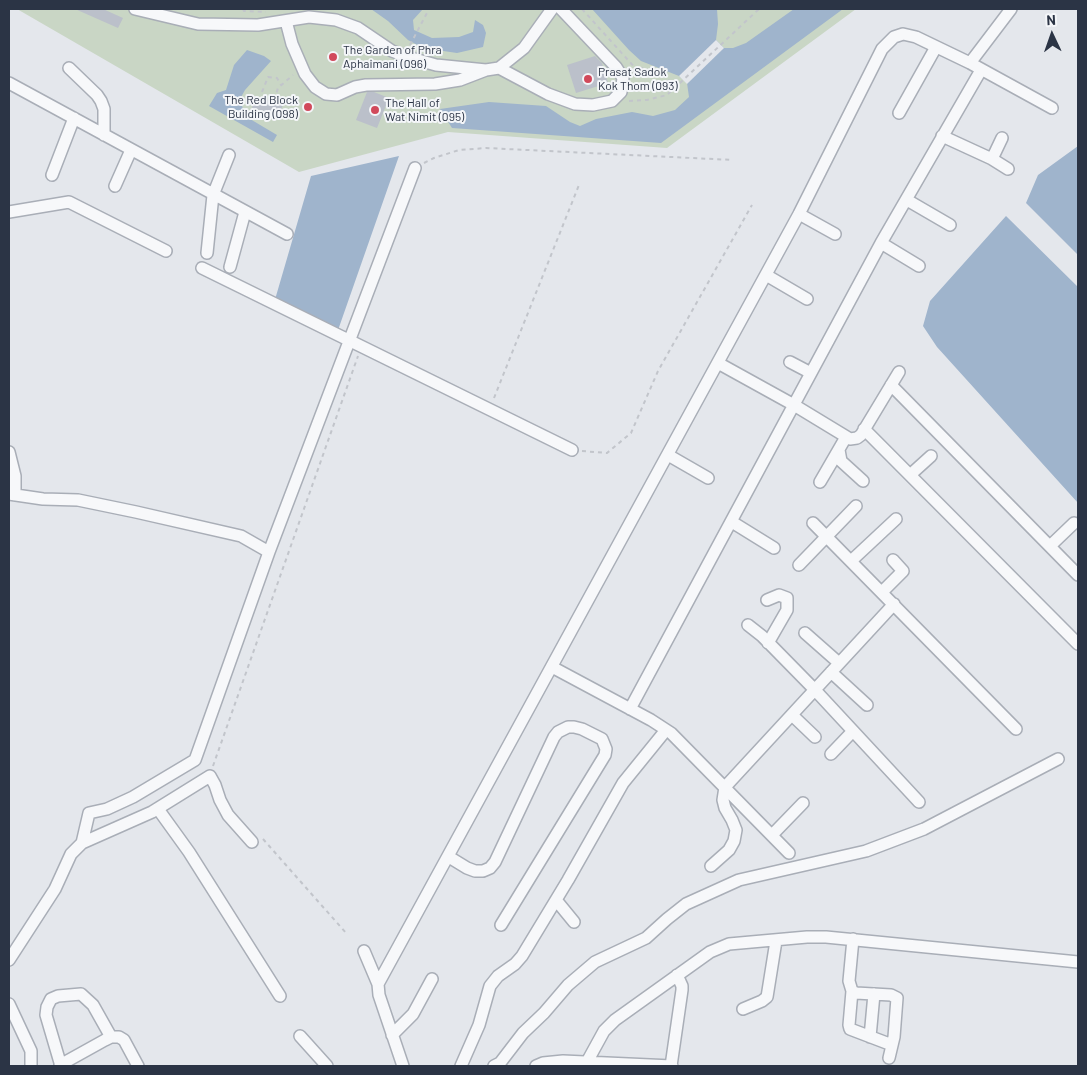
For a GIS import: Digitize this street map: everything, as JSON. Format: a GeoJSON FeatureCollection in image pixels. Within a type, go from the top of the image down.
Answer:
{"type":"FeatureCollection","features":[{"type":"Feature","properties":{"kind":"street"},"geometry":{"type":"LineString","coordinates":[[135,9],[198,24],[258,25],[308,17],[336,20],[358,28],[392,50],[411,58],[436,65],[486,70]]}},
{"type":"Feature","properties":{"kind":"street"},"geometry":{"type":"LineString","coordinates":[[180,19],[189,9]]}},
{"type":"Feature","properties":{"kind":"street"},"geometry":{"type":"LineString","coordinates":[[286,21],[292,44],[303,70],[315,87],[326,94],[337,95],[355,87],[366,85],[435,84],[460,80],[486,70],[499,68],[524,48],[552,9]]}},
{"type":"Feature","properties":{"kind":"street"},"geometry":{"type":"LineString","coordinates":[[499,68],[548,94],[575,104],[612,101],[621,92],[622,76],[561,9]]}},
{"type":"Feature","properties":{"kind":"street"},"geometry":{"type":"LineString","coordinates":[[970,63],[1011,9]]}},
{"type":"Feature","properties":{"kind":"street"},"geometry":{"type":"LineString","coordinates":[[378,984],[799,214],[882,49],[894,37],[903,34],[916,37],[970,63],[1052,108]]}},
{"type":"Feature","properties":{"kind":"street"},"geometry":{"type":"LineString","coordinates":[[899,113],[936,47]]}},
{"type":"Feature","properties":{"kind":"street"},"geometry":{"type":"LineString","coordinates":[[69,68],[97,94],[101,101],[104,109],[104,135]]}},
{"type":"Feature","properties":{"kind":"street"},"geometry":{"type":"LineString","coordinates":[[630,709],[881,243],[981,70]]}},
{"type":"Feature","properties":{"kind":"street"},"geometry":{"type":"LineString","coordinates":[[9,83],[286,234]]}},
{"type":"Feature","properties":{"kind":"street"},"geometry":{"type":"LineString","coordinates":[[52,175],[74,118]]}},
{"type":"Feature","properties":{"kind":"street"},"geometry":{"type":"LineString","coordinates":[[942,136],[1008,169]]}},
{"type":"Feature","properties":{"kind":"street"},"geometry":{"type":"LineString","coordinates":[[992,160],[1002,138]]}},
{"type":"Feature","properties":{"kind":"street"},"geometry":{"type":"LineString","coordinates":[[115,186],[131,150]]}},
{"type":"Feature","properties":{"kind":"street"},"geometry":{"type":"LineString","coordinates":[[207,253],[213,194],[229,156]]}},
{"type":"Feature","properties":{"kind":"street"},"geometry":{"type":"LineString","coordinates":[[82,843],[89,813],[107,809],[133,797],[195,760],[269,552],[415,168]]}},
{"type":"Feature","properties":{"kind":"street"},"geometry":{"type":"LineString","coordinates":[[907,200],[950,225]]}},
{"type":"Feature","properties":{"kind":"street"},"geometry":{"type":"LineString","coordinates":[[9,212],[69,202],[166,251]]}},
{"type":"Feature","properties":{"kind":"street"},"geometry":{"type":"LineString","coordinates":[[230,267],[245,212]]}},
{"type":"Feature","properties":{"kind":"street"},"geometry":{"type":"LineString","coordinates":[[799,214],[835,234]]}},
{"type":"Feature","properties":{"kind":"street"},"geometry":{"type":"LineString","coordinates":[[881,243],[919,266]]}},
{"type":"Feature","properties":{"kind":"street"},"geometry":{"type":"LineString","coordinates":[[202,268],[572,450]]}},
{"type":"Feature","properties":{"kind":"street"},"geometry":{"type":"LineString","coordinates":[[766,275],[807,299]]}},
{"type":"Feature","properties":{"kind":"street"},"geometry":{"type":"LineString","coordinates":[[790,362],[811,374]]}},
{"type":"Feature","properties":{"kind":"street"},"geometry":{"type":"LineString","coordinates":[[718,363],[794,405],[850,439],[857,438],[864,429],[899,372]]}},
{"type":"Feature","properties":{"kind":"street"},"geometry":{"type":"LineString","coordinates":[[891,385],[1078,575]]}},
{"type":"Feature","properties":{"kind":"street"},"geometry":{"type":"LineString","coordinates":[[864,429],[1078,644]]}},
{"type":"Feature","properties":{"kind":"street"},"geometry":{"type":"LineString","coordinates":[[846,437],[820,482],[838,450],[841,461],[863,481]]}},
{"type":"Feature","properties":{"kind":"street"},"geometry":{"type":"LineString","coordinates":[[9,452],[15,476],[12,494],[43,499],[78,500],[145,514],[240,536],[269,552]]}},
{"type":"Feature","properties":{"kind":"street"},"geometry":{"type":"LineString","coordinates":[[668,455],[708,478]]}},
{"type":"Feature","properties":{"kind":"street"},"geometry":{"type":"LineString","coordinates":[[910,476],[931,456]]}},
{"type":"Feature","properties":{"kind":"street"},"geometry":{"type":"LineString","coordinates":[[799,565],[856,506]]}},
{"type":"Feature","properties":{"kind":"street"},"geometry":{"type":"LineString","coordinates":[[851,561],[896,519]]}},
{"type":"Feature","properties":{"kind":"street"},"geometry":{"type":"LineString","coordinates":[[732,522],[774,548]]}},
{"type":"Feature","properties":{"kind":"street"},"geometry":{"type":"LineString","coordinates":[[813,523],[1016,729]]}},
{"type":"Feature","properties":{"kind":"street"},"geometry":{"type":"LineString","coordinates":[[1050,546],[1074,523]]}},
{"type":"Feature","properties":{"kind":"street"},"geometry":{"type":"LineString","coordinates":[[882,592],[904,571],[893,560]]}},
{"type":"Feature","properties":{"kind":"street"},"geometry":{"type":"LineString","coordinates":[[767,600],[779,595],[787,598],[787,610],[768,643]]}},
{"type":"Feature","properties":{"kind":"street"},"geometry":{"type":"LineString","coordinates":[[711,866],[729,850],[734,841],[736,830],[725,808],[723,800],[725,787],[894,604]]}},
{"type":"Feature","properties":{"kind":"street"},"geometry":{"type":"LineString","coordinates":[[748,625],[762,636],[815,690],[919,802]]}},
{"type":"Feature","properties":{"kind":"street"},"geometry":{"type":"LineString","coordinates":[[805,633],[839,663]]}},
{"type":"Feature","properties":{"kind":"street"},"geometry":{"type":"LineString","coordinates":[[552,668],[666,730],[789,853]]}},
{"type":"Feature","properties":{"kind":"street"},"geometry":{"type":"LineString","coordinates":[[831,672],[867,705]]}},
{"type":"Feature","properties":{"kind":"street"},"geometry":{"type":"LineString","coordinates":[[792,715],[815,737]]}},
{"type":"Feature","properties":{"kind":"street"},"geometry":{"type":"LineString","coordinates":[[449,857],[475,871],[483,871],[490,868],[495,862],[558,732],[568,727],[582,729],[602,739],[606,749],[605,755],[501,925]]}},
{"type":"Feature","properties":{"kind":"street"},"geometry":{"type":"LineString","coordinates":[[461,1066],[479,1025],[490,986],[498,976],[522,956],[623,783],[666,730]]}},
{"type":"Feature","properties":{"kind":"street"},"geometry":{"type":"LineString","coordinates":[[831,754],[853,731]]}},
{"type":"Feature","properties":{"kind":"street"},"geometry":{"type":"LineString","coordinates":[[494,1066],[500,1062],[568,985],[595,962],[646,938],[686,904],[739,880],[866,850],[924,829],[1058,759]]}},
{"type":"Feature","properties":{"kind":"street"},"geometry":{"type":"LineString","coordinates":[[9,960],[55,889],[71,854],[82,843],[158,809],[210,776],[228,815],[248,838]]}},
{"type":"Feature","properties":{"kind":"street"},"geometry":{"type":"LineString","coordinates":[[772,836],[803,804]]}},
{"type":"Feature","properties":{"kind":"street"},"geometry":{"type":"LineString","coordinates":[[158,809],[189,852],[280,996]]}},
{"type":"Feature","properties":{"kind":"street"},"geometry":{"type":"LineString","coordinates":[[556,900],[574,922]]}},
{"type":"Feature","properties":{"kind":"street"},"geometry":{"type":"LineString","coordinates":[[587,1062],[609,1024],[710,952],[722,946],[816,936],[1078,962]]}},
{"type":"Feature","properties":{"kind":"street"},"geometry":{"type":"LineString","coordinates":[[852,939],[849,981],[852,991],[849,1027],[892,1044]]}},
{"type":"Feature","properties":{"kind":"street"},"geometry":{"type":"LineString","coordinates":[[742,1009],[767,997],[776,941]]}},
{"type":"Feature","properties":{"kind":"street"},"geometry":{"type":"LineString","coordinates":[[364,951],[378,984],[379,995],[403,1066]]}},
{"type":"Feature","properties":{"kind":"street"},"geometry":{"type":"LineString","coordinates":[[536,1066],[553,1061],[672,1066],[682,990],[677,976]]}},
{"type":"Feature","properties":{"kind":"street"},"geometry":{"type":"LineString","coordinates":[[392,1035],[413,1014],[432,979]]}},
{"type":"Feature","properties":{"kind":"street"},"geometry":{"type":"LineString","coordinates":[[852,991],[856,993],[891,995],[897,998],[889,1058]]}},
{"type":"Feature","properties":{"kind":"street"},"geometry":{"type":"LineString","coordinates":[[111,1037],[94,1005],[81,994],[58,996],[51,999],[46,1015],[60,1066],[111,1037],[119,1037],[124,1040],[138,1066]]}},
{"type":"Feature","properties":{"kind":"street"},"geometry":{"type":"LineString","coordinates":[[870,1036],[874,994]]}},
{"type":"Feature","properties":{"kind":"street"},"geometry":{"type":"LineString","coordinates":[[9,1004],[30,1051],[31,1066]]}},
{"type":"Feature","properties":{"kind":"street"},"geometry":{"type":"LineString","coordinates":[[300,1036],[327,1066]]}},
{"type":"Feature","properties":{"kind":"path"},"geometry":{"type":"LineString","coordinates":[[243,9],[244,12],[268,12]]}},
{"type":"Feature","properties":{"kind":"path"},"geometry":{"type":"LineString","coordinates":[[412,42],[429,9]]}},
{"type":"Feature","properties":{"kind":"path"},"geometry":{"type":"LineString","coordinates":[[582,9],[637,70]]}},
{"type":"Feature","properties":{"kind":"path"},"geometry":{"type":"LineString","coordinates":[[612,101],[647,100],[667,95],[759,9]]}},
{"type":"Feature","properties":{"kind":"path"},"geometry":{"type":"LineString","coordinates":[[622,76],[641,68],[656,72],[667,78],[674,88]]}},
{"type":"Feature","properties":{"kind":"path"},"geometry":{"type":"LineString","coordinates":[[274,100],[278,88],[288,77],[303,70]]}},
{"type":"Feature","properties":{"kind":"path"},"geometry":{"type":"LineString","coordinates":[[262,92],[268,77],[277,78],[281,85]]}},
{"type":"Feature","properties":{"kind":"path"},"geometry":{"type":"LineString","coordinates":[[415,168],[434,158],[459,150],[486,148],[733,160]]}},
{"type":"Feature","properties":{"kind":"path"},"geometry":{"type":"LineString","coordinates":[[489,409],[579,185]]}},
{"type":"Feature","properties":{"kind":"path"},"geometry":{"type":"LineString","coordinates":[[572,450],[607,453],[631,433],[658,371],[752,205]]}},
{"type":"Feature","properties":{"kind":"path"},"geometry":{"type":"LineString","coordinates":[[210,776],[238,691],[362,346]]}},
{"type":"Feature","properties":{"kind":"path"},"geometry":{"type":"LineString","coordinates":[[248,838],[259,835],[346,933]]}},
{"type":"Feature","properties":{"kind":"green space"},"geometry":{"type":"Polygon","coordinates":[[[17,9],[856,9],[667,148],[448,132],[299,172],[17,9]]]}},
{"type":"Feature","properties":{"kind":"water"},"geometry":{"type":"Polygon","coordinates":[[[371,9],[423,9],[413,20],[414,30],[432,38],[459,37],[473,32],[475,20],[483,25],[486,33],[483,47],[457,53],[423,48],[408,40],[388,21],[371,9]]]}},
{"type":"Feature","properties":{"kind":"water"},"geometry":{"type":"Polygon","coordinates":[[[592,9],[717,9],[716,40],[724,48],[733,48],[746,43],[794,9],[843,9],[661,143],[452,128],[440,109],[489,102],[546,106],[570,122],[580,126],[596,119],[632,112],[653,116],[675,110],[689,97],[687,83],[679,76],[641,61],[592,9]]]}},
{"type":"Feature","properties":{"kind":"water"},"geometry":{"type":"Polygon","coordinates":[[[247,50],[264,56],[271,61],[245,90],[240,99],[245,116],[277,135],[273,142],[209,106],[217,93],[226,90],[234,65],[247,50]]]}},
{"type":"Feature","properties":{"kind":"water"},"geometry":{"type":"Polygon","coordinates":[[[1078,146],[1078,255],[1026,203],[1038,175],[1078,146]]]}},
{"type":"Feature","properties":{"kind":"water"},"geometry":{"type":"Polygon","coordinates":[[[399,156],[337,333],[274,303],[311,176],[399,156]]]}},
{"type":"Feature","properties":{"kind":"water"},"geometry":{"type":"Polygon","coordinates":[[[1006,216],[1078,287],[1078,503],[937,347],[923,326],[930,301],[1006,216]]]}},
{"type":"Feature","properties":{"kind":"pier"},"geometry":{"type":"Polygon","coordinates":[[[716,40],[724,48],[687,84],[679,76],[716,40]]]}},
{"type":"Feature","properties":{"kind":"building"},"geometry":{"type":"Polygon","coordinates":[[[75,9],[103,9],[123,18],[118,28],[75,9]]]}},
{"type":"Feature","properties":{"kind":"building"},"geometry":{"type":"Polygon","coordinates":[[[595,56],[602,63],[608,83],[576,93],[567,65],[595,56]]]}},
{"type":"Feature","properties":{"kind":"building"},"geometry":{"type":"Polygon","coordinates":[[[367,92],[374,92],[389,98],[377,128],[356,120],[367,92]]]}},
{"type":"Feature","properties":{"kind":"building"},"geometry":{"type":"Polygon","coordinates":[[[255,96],[283,104],[280,115],[252,108],[255,96]]]}},
{"type":"Feature","properties":{"kind":"place","name":"The Garden of Phra Aphaimani (096)"},"geometry":{"type":"Point","coordinates":[333,57]}},
{"type":"Feature","properties":{"kind":"place","name":"Prasat Sadok Kok Thom (093)"},"geometry":{"type":"Point","coordinates":[588,79]}},
{"type":"Feature","properties":{"kind":"place","name":"The Red Block Building (098)"},"geometry":{"type":"Point","coordinates":[308,107]}},
{"type":"Feature","properties":{"kind":"place","name":"The Hall of Wat Nimit (095)"},"geometry":{"type":"Point","coordinates":[375,110]}}]}
